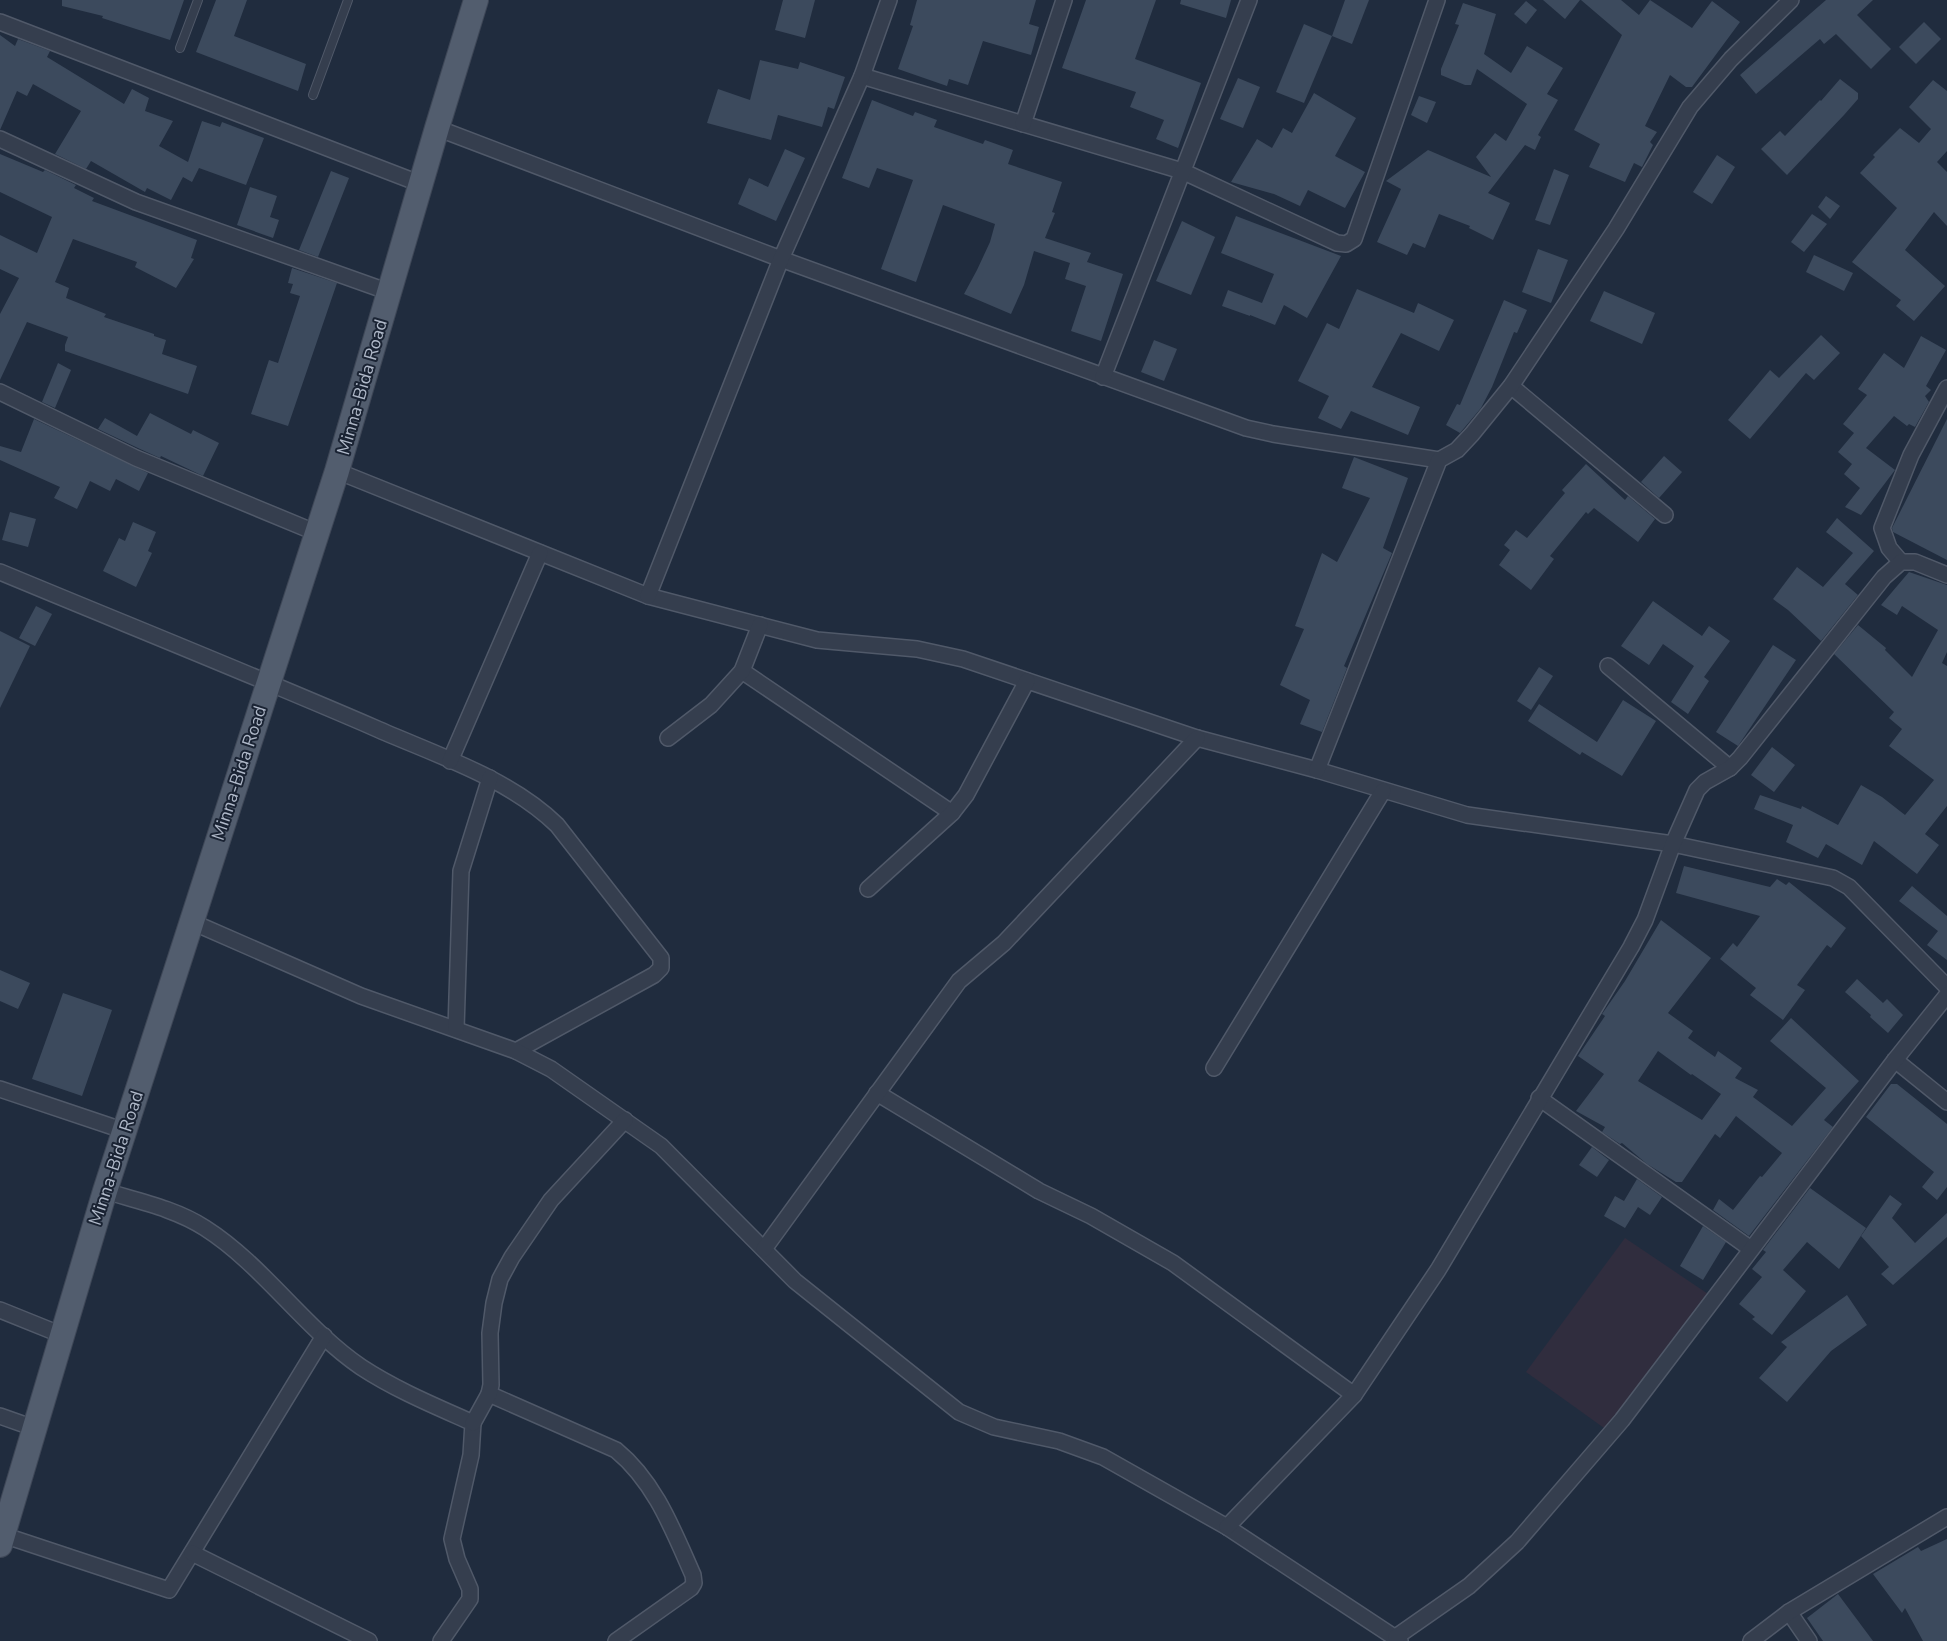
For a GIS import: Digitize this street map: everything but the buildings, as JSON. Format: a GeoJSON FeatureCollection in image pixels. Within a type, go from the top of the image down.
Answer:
{"type":"FeatureCollection","features":[{"type":"Feature","properties":{"kind":"main road","name":"Minna-Bida Road"},"geometry":{"type":"LineString","coordinates":[[1,1540],[105,1191],[337,471],[476,0]]}},
{"type":"Feature","properties":{"kind":"street"},"geometry":{"type":"LineString","coordinates":[[648,596],[781,259],[862,76],[889,0]]}},
{"type":"Feature","properties":{"kind":"street"},"geometry":{"type":"LineString","coordinates":[[1023,124],[1064,0]]}},
{"type":"Feature","properties":{"kind":"street"},"geometry":{"type":"LineString","coordinates":[[1103,377],[1248,0]]}},
{"type":"Feature","properties":{"kind":"street"},"geometry":{"type":"LineString","coordinates":[[862,76],[1182,171],[1337,243],[1346,244],[1354,239],[1437,0]]}},
{"type":"Feature","properties":{"kind":"street"},"geometry":{"type":"LineString","coordinates":[[437,128],[781,259],[1246,428],[1273,434],[1439,460],[1457,450],[1511,386],[1616,229],[1690,107],[1731,59],[1791,0]]}},
{"type":"Feature","properties":{"kind":"street"},"geometry":{"type":"LineString","coordinates":[[0,22],[421,184]]}},
{"type":"Feature","properties":{"kind":"street"},"geometry":{"type":"LineString","coordinates":[[0,139],[136,202],[389,292]]}},
{"type":"Feature","properties":{"kind":"street"},"geometry":{"type":"LineString","coordinates":[[1511,386],[1665,515]]}},
{"type":"Feature","properties":{"kind":"street"},"geometry":{"type":"LineString","coordinates":[[1901,562],[1889,548],[1882,528],[1911,455],[1947,388]]}},
{"type":"Feature","properties":{"kind":"street"},"geometry":{"type":"LineString","coordinates":[[0,392],[136,458],[317,533]]}},
{"type":"Feature","properties":{"kind":"street"},"geometry":{"type":"LineString","coordinates":[[1317,770],[1439,460]]}},
{"type":"Feature","properties":{"kind":"street"},"geometry":{"type":"LineString","coordinates":[[337,471],[648,596],[817,640],[917,649],[963,659],[1197,738],[1317,770],[1467,815],[1673,844],[1833,878],[1849,887],[1947,987]]}},
{"type":"Feature","properties":{"kind":"street"},"geometry":{"type":"LineString","coordinates":[[450,761],[540,553]]}},
{"type":"Feature","properties":{"kind":"street"},"geometry":{"type":"LineString","coordinates":[[1227,1527],[1354,1394],[1438,1270],[1539,1098],[1632,947],[1645,920],[1673,844],[1697,790],[1705,782],[1730,768],[1740,758],[1884,578],[1901,562],[1915,562],[1947,574]]}},
{"type":"Feature","properties":{"kind":"street"},"geometry":{"type":"LineString","coordinates":[[0,572],[268,682],[490,778],[542,811],[557,826],[661,958],[661,968],[654,975],[516,1051]]}},
{"type":"Feature","properties":{"kind":"street"},"geometry":{"type":"LineString","coordinates":[[668,738],[711,705],[742,671],[760,625]]}},
{"type":"Feature","properties":{"kind":"street"},"geometry":{"type":"LineString","coordinates":[[1608,666],[1730,768]]}},
{"type":"Feature","properties":{"kind":"street"},"geometry":{"type":"LineString","coordinates":[[742,671],[952,813]]}},
{"type":"Feature","properties":{"kind":"street"},"geometry":{"type":"LineString","coordinates":[[868,889],[952,813],[966,795],[1027,681]]}},
{"type":"Feature","properties":{"kind":"street"},"geometry":{"type":"LineString","coordinates":[[764,1249],[959,981],[1004,943],[1197,738]]}},
{"type":"Feature","properties":{"kind":"street"},"geometry":{"type":"LineString","coordinates":[[456,1029],[461,871],[490,778]]}},
{"type":"Feature","properties":{"kind":"street"},"geometry":{"type":"LineString","coordinates":[[1214,1068],[1383,791]]}},
{"type":"Feature","properties":{"kind":"street"},"geometry":{"type":"LineString","coordinates":[[192,922],[361,996],[516,1051],[551,1069],[661,1146],[796,1281],[959,1412],[994,1427],[1059,1441],[1103,1457],[1227,1527],[1398,1639],[1469,1586],[1517,1542],[1622,1420],[1895,1060],[1947,995]]}},
{"type":"Feature","properties":{"kind":"street"},"geometry":{"type":"LineString","coordinates":[[1895,1060],[1947,1102]]}},
{"type":"Feature","properties":{"kind":"street"},"geometry":{"type":"LineString","coordinates":[[0,1089],[125,1131]]}},
{"type":"Feature","properties":{"kind":"street"},"geometry":{"type":"LineString","coordinates":[[877,1093],[1031,1187],[1091,1216],[1173,1263],[1354,1394]]}},
{"type":"Feature","properties":{"kind":"street"},"geometry":{"type":"LineString","coordinates":[[1539,1098],[1751,1249]]}},
{"type":"Feature","properties":{"kind":"street"},"geometry":{"type":"LineString","coordinates":[[441,1641],[470,1599],[470,1589],[457,1559],[452,1539],[471,1455],[473,1423],[489,1394],[491,1385],[490,1333],[494,1303],[500,1279],[512,1257],[551,1200],[625,1120]]}},
{"type":"Feature","properties":{"kind":"street"},"geometry":{"type":"LineString","coordinates":[[105,1191],[172,1212],[204,1227],[235,1250],[324,1336],[361,1366],[409,1394],[473,1423]]}},
{"type":"Feature","properties":{"kind":"street"},"geometry":{"type":"LineString","coordinates":[[0,1310],[62,1335]]}},
{"type":"Feature","properties":{"kind":"street"},"geometry":{"type":"LineString","coordinates":[[1,1540],[169,1590],[324,1336]]}},
{"type":"Feature","properties":{"kind":"street"},"geometry":{"type":"LineString","coordinates":[[489,1394],[616,1450],[631,1463],[664,1509],[693,1575],[694,1583],[691,1588],[616,1641]]}},
{"type":"Feature","properties":{"kind":"street"},"geometry":{"type":"LineString","coordinates":[[0,1416],[34,1428]]}},
{"type":"Feature","properties":{"kind":"street"},"geometry":{"type":"LineString","coordinates":[[1751,1641],[1789,1612],[1947,1517]]}},
{"type":"Feature","properties":{"kind":"street"},"geometry":{"type":"LineString","coordinates":[[192,1553],[369,1641]]}},
{"type":"Feature","properties":{"kind":"street"},"geometry":{"type":"LineString","coordinates":[[1789,1612],[1809,1641]]}},
{"type":"Feature","properties":{"kind":"lane"},"geometry":{"type":"LineString","coordinates":[[180,48],[198,0]]}},
{"type":"Feature","properties":{"kind":"lane"},"geometry":{"type":"LineString","coordinates":[[313,95],[348,0]]}},
{"type":"Feature","properties":{"kind":"shaded area"},"geometry":{"type":"Polygon","coordinates":[[[1625,1238],[1714,1298],[1611,1433],[1526,1372],[1625,1238]]]}}]}
